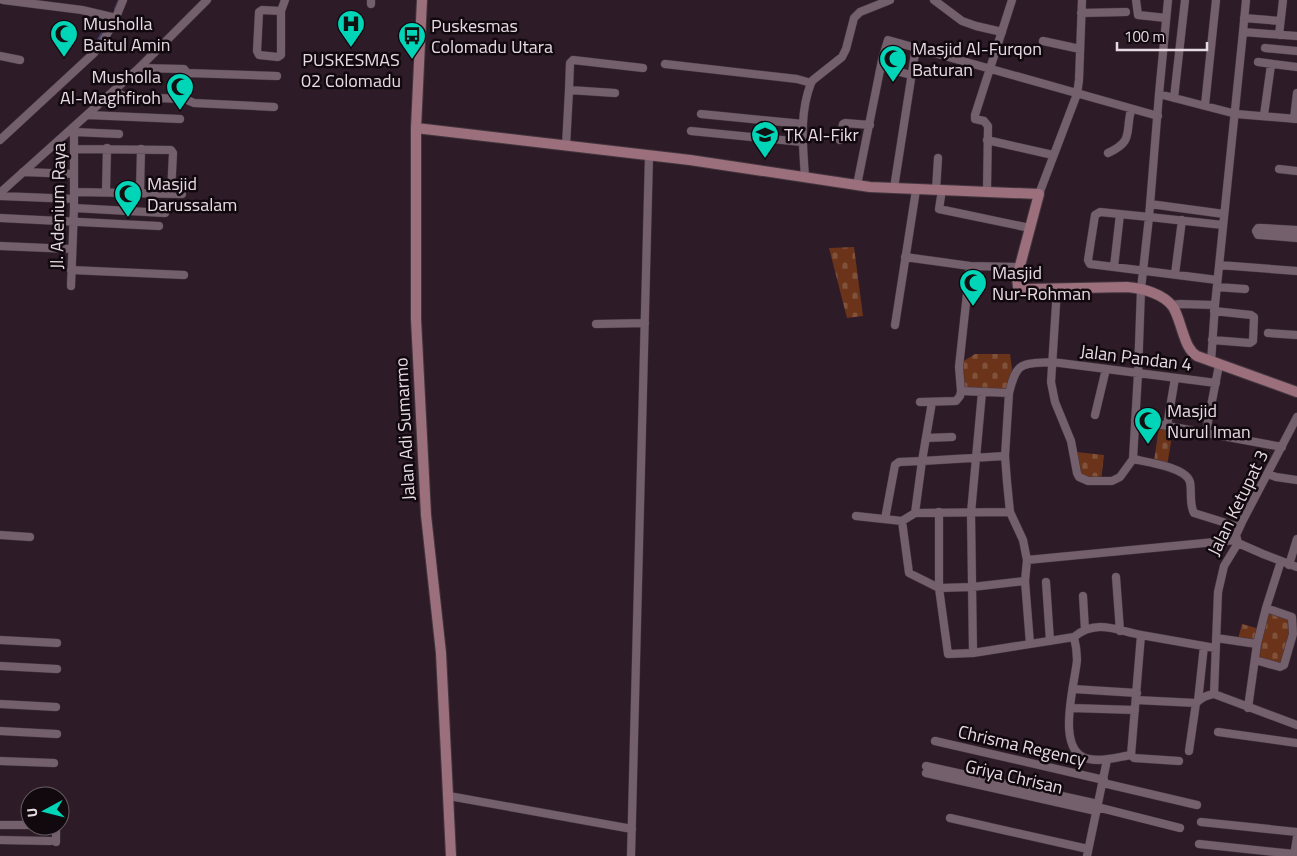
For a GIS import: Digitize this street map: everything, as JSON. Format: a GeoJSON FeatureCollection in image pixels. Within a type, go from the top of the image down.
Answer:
{"type":"FeatureCollection","features":[{"type":"Feature","properties":{"kind":"street"},"geometry":{"type":"LineString","coordinates":[[3,0],[82,10],[112,16]]}},
{"type":"Feature","properties":{"kind":"street"},"geometry":{"type":"LineString","coordinates":[[82,0],[82,10]]}},
{"type":"Feature","properties":{"kind":"street"},"geometry":{"type":"LineString","coordinates":[[2,135],[94,53],[102,43],[112,16],[123,0]]}},
{"type":"Feature","properties":{"kind":"street"},"geometry":{"type":"LineString","coordinates":[[0,195],[139,68],[207,0]]}},
{"type":"Feature","properties":{"kind":"street"},"geometry":{"type":"LineString","coordinates":[[282,11],[262,10],[259,12],[257,51],[259,55],[280,56],[282,11],[285,0]]}},
{"type":"Feature","properties":{"kind":"street","name":"Jalan Adi Sumarmo"},"geometry":{"type":"LineString","coordinates":[[422,0],[416,128],[415,265],[419,395],[426,515],[441,653],[451,856]]}},
{"type":"Feature","properties":{"kind":"street"},"geometry":{"type":"LineString","coordinates":[[868,0],[868,9]]}},
{"type":"Feature","properties":{"kind":"street"},"geometry":{"type":"LineString","coordinates":[[805,177],[802,142],[804,103],[811,84],[813,80],[842,57],[854,18],[868,9],[890,0]]}},
{"type":"Feature","properties":{"kind":"street"},"geometry":{"type":"LineString","coordinates":[[934,0],[969,24],[1002,32]]}},
{"type":"Feature","properties":{"kind":"street"},"geometry":{"type":"LineString","coordinates":[[988,191],[987,123],[976,119],[975,115],[1012,0]]}},
{"type":"Feature","properties":{"kind":"street"},"geometry":{"type":"LineString","coordinates":[[1082,0],[1077,94],[1039,194],[1019,267],[1018,287],[1022,289],[1127,287],[1141,289],[1159,296],[1172,305],[1190,351],[1197,356],[1297,392]]}},
{"type":"Feature","properties":{"kind":"street"},"geometry":{"type":"LineString","coordinates":[[1136,0],[1138,15],[1166,18]]}},
{"type":"Feature","properties":{"kind":"street"},"geometry":{"type":"LineString","coordinates":[[1057,289],[1051,382],[1053,396],[1067,430],[1079,477],[1082,480],[1096,482],[1112,481],[1120,477],[1132,459],[1141,289],[1168,0]]}},
{"type":"Feature","properties":{"kind":"street"},"geometry":{"type":"LineString","coordinates":[[1174,98],[1185,0]]}},
{"type":"Feature","properties":{"kind":"street"},"geometry":{"type":"LineString","coordinates":[[1205,105],[1216,0]]}},
{"type":"Feature","properties":{"kind":"street"},"geometry":{"type":"LineString","coordinates":[[1206,432],[1216,383],[1212,340],[1214,308],[1236,114],[1246,0]]}},
{"type":"Feature","properties":{"kind":"street"},"geometry":{"type":"LineString","coordinates":[[1279,35],[1283,0]]}},
{"type":"Feature","properties":{"kind":"street"},"geometry":{"type":"LineString","coordinates":[[1081,13],[1126,12]]}},
{"type":"Feature","properties":{"kind":"street"},"geometry":{"type":"LineString","coordinates":[[1244,18],[1280,21]]}},
{"type":"Feature","properties":{"kind":"street"},"geometry":{"type":"LineString","coordinates":[[1243,32],[1297,36]]}},
{"type":"Feature","properties":{"kind":"street"},"geometry":{"type":"LineString","coordinates":[[857,185],[888,40],[1158,116]]}},
{"type":"Feature","properties":{"kind":"street"},"geometry":{"type":"LineString","coordinates":[[1043,42],[1080,49]]}},
{"type":"Feature","properties":{"kind":"street"},"geometry":{"type":"LineString","coordinates":[[894,188],[916,47]]}},
{"type":"Feature","properties":{"kind":"street"},"geometry":{"type":"LineString","coordinates":[[1265,48],[1297,51]]}},
{"type":"Feature","properties":{"kind":"street"},"geometry":{"type":"LineString","coordinates":[[0,56],[20,60]]}},
{"type":"Feature","properties":{"kind":"street"},"geometry":{"type":"LineString","coordinates":[[566,146],[570,63],[573,60],[643,68]]}},
{"type":"Feature","properties":{"kind":"street"},"geometry":{"type":"LineString","coordinates":[[1258,62],[1297,67]]}},
{"type":"Feature","properties":{"kind":"street"},"geometry":{"type":"LineString","coordinates":[[665,64],[797,79],[811,84]]}},
{"type":"Feature","properties":{"kind":"street"},"geometry":{"type":"LineString","coordinates":[[1264,115],[1267,84],[1272,64]]}},
{"type":"Feature","properties":{"kind":"street"},"geometry":{"type":"LineString","coordinates":[[881,67],[911,75]]}},
{"type":"Feature","properties":{"kind":"street"},"geometry":{"type":"LineString","coordinates":[[139,68],[184,69],[190,73],[277,76]]}},
{"type":"Feature","properties":{"kind":"street"},"geometry":{"type":"LineString","coordinates":[[189,101],[190,73]]}},
{"type":"Feature","properties":{"kind":"street"},"geometry":{"type":"LineString","coordinates":[[569,90],[615,93]]}},
{"type":"Feature","properties":{"kind":"street"},"geometry":{"type":"LineString","coordinates":[[114,91],[126,97],[274,107]]}},
{"type":"Feature","properties":{"kind":"street"},"geometry":{"type":"LineString","coordinates":[[1159,94],[1236,114],[1296,119],[1297,92]]}},
{"type":"Feature","properties":{"kind":"street"},"geometry":{"type":"LineString","coordinates":[[1108,153],[1120,147],[1126,139],[1134,110]]}},
{"type":"Feature","properties":{"kind":"street"},"geometry":{"type":"LineString","coordinates":[[701,114],[803,124]]}},
{"type":"Feature","properties":{"kind":"street"},"geometry":{"type":"LineString","coordinates":[[87,115],[180,119]]}},
{"type":"Feature","properties":{"kind":"street"},"geometry":{"type":"LineString","coordinates":[[715,133],[716,115]]}},
{"type":"Feature","properties":{"kind":"street"},"geometry":{"type":"LineString","coordinates":[[840,140],[843,124],[845,123],[870,125]]}},
{"type":"Feature","properties":{"kind":"street"},"geometry":{"type":"LineString","coordinates":[[416,128],[758,169],[857,185],[916,190],[1039,194]]}},
{"type":"Feature","properties":{"kind":"street"},"geometry":{"type":"LineString","coordinates":[[74,129],[119,134]]}},
{"type":"Feature","properties":{"kind":"street","name":"Jl. Adenium Raya"},"geometry":{"type":"LineString","coordinates":[[71,286],[74,129]]}},
{"type":"Feature","properties":{"kind":"street"},"geometry":{"type":"LineString","coordinates":[[691,131],[802,142]]}},
{"type":"Feature","properties":{"kind":"street"},"geometry":{"type":"LineString","coordinates":[[987,140],[1053,155]]}},
{"type":"Feature","properties":{"kind":"street"},"geometry":{"type":"LineString","coordinates":[[74,149],[107,148],[172,151],[171,193]]}},
{"type":"Feature","properties":{"kind":"street"},"geometry":{"type":"LineString","coordinates":[[106,191],[107,148]]}},
{"type":"Feature","properties":{"kind":"street"},"geometry":{"type":"LineString","coordinates":[[140,192],[141,149]]}},
{"type":"Feature","properties":{"kind":"street"},"geometry":{"type":"LineString","coordinates":[[631,856],[649,156]]}},
{"type":"Feature","properties":{"kind":"street"},"geometry":{"type":"LineString","coordinates":[[938,158],[939,209],[1030,228]]}},
{"type":"Feature","properties":{"kind":"street"},"geometry":{"type":"LineString","coordinates":[[1278,169],[1297,171]]}},
{"type":"Feature","properties":{"kind":"street"},"geometry":{"type":"LineString","coordinates":[[23,172],[74,174]]}},
{"type":"Feature","properties":{"kind":"street"},"geometry":{"type":"LineString","coordinates":[[895,325],[916,190]]}},
{"type":"Feature","properties":{"kind":"street"},"geometry":{"type":"LineString","coordinates":[[74,200],[106,191],[182,194]]}},
{"type":"Feature","properties":{"kind":"street"},"geometry":{"type":"LineString","coordinates":[[0,195],[74,200],[165,213]]}},
{"type":"Feature","properties":{"kind":"street"},"geometry":{"type":"LineString","coordinates":[[1150,204],[1224,214]]}},
{"type":"Feature","properties":{"kind":"street"},"geometry":{"type":"LineString","coordinates":[[1223,225],[1100,212],[1095,215],[1088,260],[1090,264],[1175,274],[1245,289]]}},
{"type":"Feature","properties":{"kind":"street"},"geometry":{"type":"LineString","coordinates":[[1114,267],[1120,214]]}},
{"type":"Feature","properties":{"kind":"street"},"geometry":{"type":"LineString","coordinates":[[0,218],[159,226]]}},
{"type":"Feature","properties":{"kind":"street"},"geometry":{"type":"LineString","coordinates":[[1175,274],[1182,220]]}},
{"type":"Feature","properties":{"kind":"street"},"geometry":{"type":"LineString","coordinates":[[1297,230],[1282,233],[1297,238]]}},
{"type":"Feature","properties":{"kind":"street"},"geometry":{"type":"LineString","coordinates":[[0,246],[72,248]]}},
{"type":"Feature","properties":{"kind":"street"},"geometry":{"type":"LineString","coordinates":[[905,257],[970,266],[1019,267]]}},
{"type":"Feature","properties":{"kind":"street"},"geometry":{"type":"LineString","coordinates":[[1219,265],[1297,270]]}},
{"type":"Feature","properties":{"kind":"street"},"geometry":{"type":"LineString","coordinates":[[920,402],[956,401],[960,396],[959,368],[970,266]]}},
{"type":"Feature","properties":{"kind":"street"},"geometry":{"type":"LineString","coordinates":[[72,270],[184,275]]}},
{"type":"Feature","properties":{"kind":"street"},"geometry":{"type":"LineString","coordinates":[[1172,305],[1180,304],[1214,308],[1254,317],[1254,329],[1250,343],[1212,340]]}},
{"type":"Feature","properties":{"kind":"street"},"geometry":{"type":"LineString","coordinates":[[596,324],[645,323]]}},
{"type":"Feature","properties":{"kind":"street"},"geometry":{"type":"LineString","coordinates":[[1268,333],[1297,335]]}},
{"type":"Feature","properties":{"kind":"street","name":"Jalan Pandan 4"},"geometry":{"type":"LineString","coordinates":[[1010,393],[1017,369],[1029,364],[1052,362],[1216,383]]}},
{"type":"Feature","properties":{"kind":"street"},"geometry":{"type":"LineString","coordinates":[[1095,415],[1106,370]]}},
{"type":"Feature","properties":{"kind":"street"},"geometry":{"type":"LineString","coordinates":[[1167,426],[1175,378]]}},
{"type":"Feature","properties":{"kind":"street"},"geometry":{"type":"LineString","coordinates":[[961,390],[1010,393],[1005,456],[1010,512],[1023,540],[1026,560],[1025,581],[1030,644]]}},
{"type":"Feature","properties":{"kind":"street"},"geometry":{"type":"LineString","coordinates":[[973,653],[972,512],[982,392]]}},
{"type":"Feature","properties":{"kind":"street"},"geometry":{"type":"LineString","coordinates":[[915,513],[932,402]]}},
{"type":"Feature","properties":{"kind":"street","name":"Jalan Ketupat 3"},"geometry":{"type":"LineString","coordinates":[[1214,694],[1220,577],[1237,541],[1239,527],[1297,417]]}},
{"type":"Feature","properties":{"kind":"street"},"geometry":{"type":"LineString","coordinates":[[1135,420],[1282,447]]}},
{"type":"Feature","properties":{"kind":"street"},"geometry":{"type":"LineString","coordinates":[[926,438],[952,437]]}},
{"type":"Feature","properties":{"kind":"street"},"geometry":{"type":"LineString","coordinates":[[885,520],[895,465],[899,462],[1005,456]]}},
{"type":"Feature","properties":{"kind":"street"},"geometry":{"type":"LineString","coordinates":[[1132,459],[1161,465],[1184,474],[1190,482],[1194,513],[1239,527]]}},
{"type":"Feature","properties":{"kind":"street"},"geometry":{"type":"LineString","coordinates":[[1268,474],[1297,480]]}},
{"type":"Feature","properties":{"kind":"street"},"geometry":{"type":"LineString","coordinates":[[939,512],[939,588],[948,654],[973,653],[1074,637],[1085,630],[1099,626],[1215,648]]}},
{"type":"Feature","properties":{"kind":"street"},"geometry":{"type":"LineString","coordinates":[[856,516],[902,521],[915,513],[1010,512]]}},
{"type":"Feature","properties":{"kind":"street"},"geometry":{"type":"LineString","coordinates":[[902,521],[909,573],[939,588],[972,588],[1025,581]]}},
{"type":"Feature","properties":{"kind":"street"},"geometry":{"type":"LineString","coordinates":[[0,535],[30,537]]}},
{"type":"Feature","properties":{"kind":"street"},"geometry":{"type":"LineString","coordinates":[[1248,708],[1257,644],[1266,608],[1297,539]]}},
{"type":"Feature","properties":{"kind":"street"},"geometry":{"type":"LineString","coordinates":[[1026,560],[1237,541],[1297,567]]}},
{"type":"Feature","properties":{"kind":"street"},"geometry":{"type":"LineString","coordinates":[[1116,577],[1120,631]]}},
{"type":"Feature","properties":{"kind":"street"},"geometry":{"type":"LineString","coordinates":[[1046,582],[1050,641]]}},
{"type":"Feature","properties":{"kind":"street"},"geometry":{"type":"LineString","coordinates":[[1083,596],[1085,630]]}},
{"type":"Feature","properties":{"kind":"street"},"geometry":{"type":"LineString","coordinates":[[1255,660],[1280,667],[1284,665],[1293,634],[1292,617],[1266,608]]}},
{"type":"Feature","properties":{"kind":"street"},"geometry":{"type":"LineString","coordinates":[[1132,755],[1141,635]]}},
{"type":"Feature","properties":{"kind":"street"},"geometry":{"type":"LineString","coordinates":[[1074,637],[1077,660],[1068,734],[1075,750],[1080,756],[1107,760],[1132,755],[1134,758],[1179,761]]}},
{"type":"Feature","properties":{"kind":"street"},"geometry":{"type":"LineString","coordinates":[[1216,638],[1257,644]]}},
{"type":"Feature","properties":{"kind":"street"},"geometry":{"type":"LineString","coordinates":[[0,640],[57,643]]}},
{"type":"Feature","properties":{"kind":"street"},"geometry":{"type":"LineString","coordinates":[[1189,751],[1204,646]]}},
{"type":"Feature","properties":{"kind":"street"},"geometry":{"type":"LineString","coordinates":[[0,666],[57,669]]}},
{"type":"Feature","properties":{"kind":"street"},"geometry":{"type":"LineString","coordinates":[[1073,689],[1197,702],[1206,696],[1214,694],[1297,725]]}},
{"type":"Feature","properties":{"kind":"street"},"geometry":{"type":"LineString","coordinates":[[0,704],[56,707]]}},
{"type":"Feature","properties":{"kind":"street"},"geometry":{"type":"LineString","coordinates":[[1071,708],[1135,710]]}},
{"type":"Feature","properties":{"kind":"street"},"geometry":{"type":"LineString","coordinates":[[0,731],[57,734]]}},
{"type":"Feature","properties":{"kind":"street"},"geometry":{"type":"LineString","coordinates":[[1218,732],[1297,743]]}},
{"type":"Feature","properties":{"kind":"street","name":"Chrisma Regency"},"geometry":{"type":"LineString","coordinates":[[935,741],[1197,805]]}},
{"type":"Feature","properties":{"kind":"street"},"geometry":{"type":"LineString","coordinates":[[950,818],[1088,853],[1107,760]]}},
{"type":"Feature","properties":{"kind":"street"},"geometry":{"type":"LineString","coordinates":[[0,761],[54,762]]}},
{"type":"Feature","properties":{"kind":"street","name":"Griya Chrisan"},"geometry":{"type":"LineString","coordinates":[[926,769],[1180,828]]}},
{"type":"Feature","properties":{"kind":"street"},"geometry":{"type":"LineString","coordinates":[[449,796],[632,829]]}},
{"type":"Feature","properties":{"kind":"street"},"geometry":{"type":"LineString","coordinates":[[1201,822],[1297,832]]}},
{"type":"Feature","properties":{"kind":"street"},"geometry":{"type":"LineString","coordinates":[[0,825],[20,826]]}},
{"type":"Feature","properties":{"kind":"street"},"geometry":{"type":"LineString","coordinates":[[0,840],[53,841],[54,836]]}},
{"type":"Feature","properties":{"kind":"street"},"geometry":{"type":"LineString","coordinates":[[1199,844],[1294,855],[1297,837]]}},
{"type":"Feature","properties":{"kind":"green space"},"geometry":{"type":"Polygon","coordinates":[[[854,247],[863,316],[847,318],[829,248],[854,247]]]}},
{"type":"Feature","properties":{"kind":"green space"},"geometry":{"type":"Polygon","coordinates":[[[975,354],[1010,354],[1012,369],[1008,391],[964,388],[962,362],[975,354]]]}},
{"type":"Feature","properties":{"kind":"green space"},"geometry":{"type":"Polygon","coordinates":[[[1159,427],[1173,430],[1167,466],[1154,461],[1159,427]]]}},
{"type":"Feature","properties":{"kind":"green space"},"geometry":{"type":"Polygon","coordinates":[[[1076,452],[1104,455],[1101,481],[1093,481],[1080,474],[1076,452]]]}},
{"type":"Feature","properties":{"kind":"green space"},"geometry":{"type":"Polygon","coordinates":[[[1266,612],[1289,616],[1291,633],[1282,664],[1258,659],[1266,612]]]}},
{"type":"Feature","properties":{"kind":"green space"},"geometry":{"type":"Polygon","coordinates":[[[1242,624],[1256,628],[1254,641],[1238,639],[1242,624]]]}},
{"type":"Feature","properties":{"kind":"waterway"},"geometry":{"type":"LineString","coordinates":[[115,9],[119,0]]}},
{"type":"Feature","properties":{"kind":"waterway"},"geometry":{"type":"LineString","coordinates":[[93,48],[110,20]]}},
{"type":"Feature","properties":{"kind":"place","name":"PUSKESMAS 02 Colomadu"},"geometry":{"type":"Point","coordinates":[351,48]}},
{"type":"Feature","properties":{"kind":"place","name":"Musholla Baitul Amin"},"geometry":{"type":"Point","coordinates":[64,58]}},
{"type":"Feature","properties":{"kind":"place","name":"Puskesmas Colomadu Utara"},"geometry":{"type":"Point","coordinates":[412,60]}},
{"type":"Feature","properties":{"kind":"place","name":"Masjid Al-Furqon Baturan"},"geometry":{"type":"Point","coordinates":[893,83]}},
{"type":"Feature","properties":{"kind":"place","name":"Musholla Al-Maghfiroh"},"geometry":{"type":"Point","coordinates":[180,111]}},
{"type":"Feature","properties":{"kind":"place","name":"TK Al-Fikr"},"geometry":{"type":"Point","coordinates":[765,159]}},
{"type":"Feature","properties":{"kind":"place","name":"Masjid Darussalam"},"geometry":{"type":"Point","coordinates":[128,218]}},
{"type":"Feature","properties":{"kind":"place","name":"Masjid Nur-Rohman"},"geometry":{"type":"Point","coordinates":[973,307]}},
{"type":"Feature","properties":{"kind":"place","name":"Masjid Nurul Iman"},"geometry":{"type":"Point","coordinates":[1148,445]}}]}
